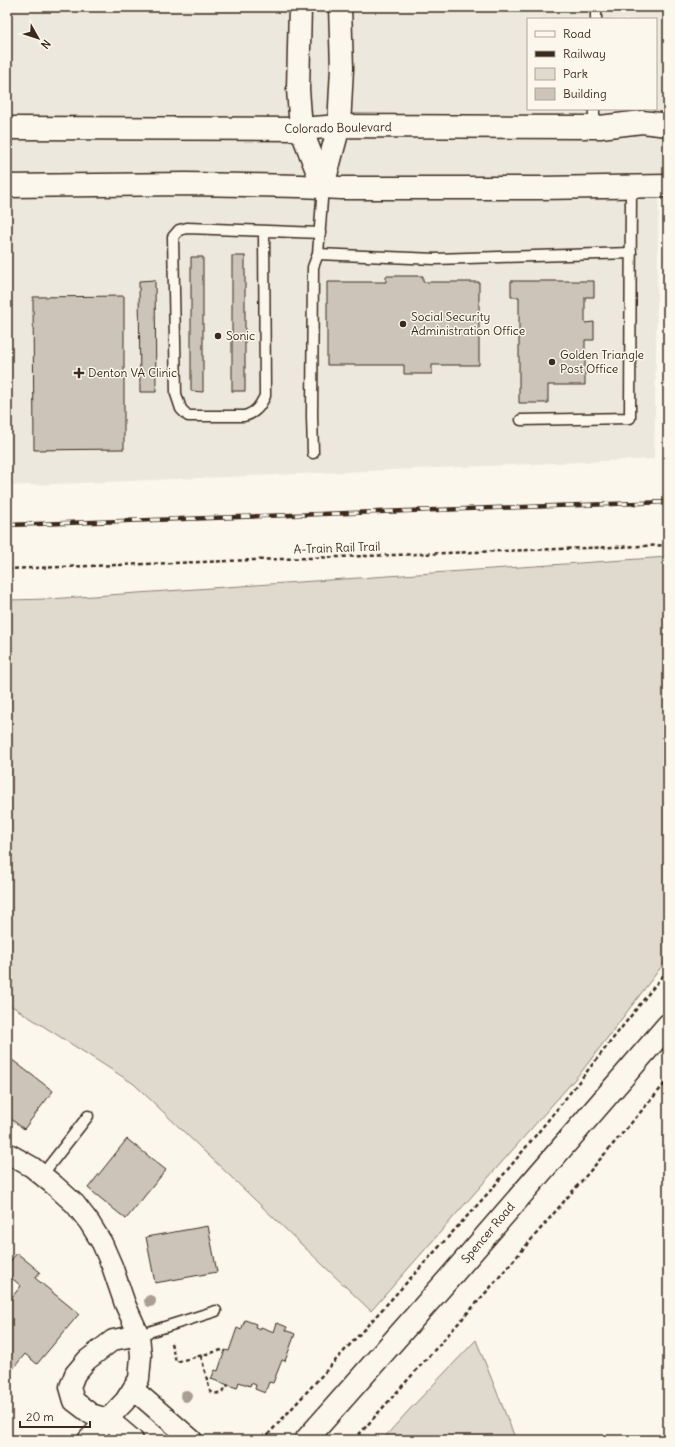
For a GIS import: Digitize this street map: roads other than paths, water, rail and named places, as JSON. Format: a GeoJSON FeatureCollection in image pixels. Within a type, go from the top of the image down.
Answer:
{"type":"FeatureCollection","features":[{"type":"Feature","properties":{"kind":"main road"},"geometry":{"type":"LineString","coordinates":[[300,7],[298,89],[301,129],[323,186]]}},
{"type":"Feature","properties":{"kind":"main road"},"geometry":{"type":"LineString","coordinates":[[323,186],[339,126],[342,68],[340,7]]}},
{"type":"Feature","properties":{"kind":"main road","name":"Colorado Boulevard"},"geometry":{"type":"LineString","coordinates":[[7,128],[301,129],[339,126],[594,118],[668,125]]}},
{"type":"Feature","properties":{"kind":"main road"},"geometry":{"type":"LineString","coordinates":[[7,186],[186,184],[323,186],[342,188],[668,186]]}},
{"type":"Feature","properties":{"kind":"main road","name":"Spencer Road"},"geometry":{"type":"LineString","coordinates":[[306,1440],[452,1275],[668,1025]]}},
{"type":"Feature","properties":{"kind":"street"},"geometry":{"type":"LineString","coordinates":[[7,1153],[32,1167],[42,1175],[75,1204],[89,1222],[102,1243],[112,1266],[125,1304],[139,1335],[141,1356],[139,1379],[125,1401],[88,1440]]}},
{"type":"Feature","properties":{"kind":"street"},"geometry":{"type":"LineString","coordinates":[[133,1440],[108,1419],[91,1414],[74,1401],[70,1388],[74,1374],[87,1360],[113,1340],[139,1335]]}},
{"type":"Feature","properties":{"kind":"street"},"geometry":{"type":"LineString","coordinates":[[133,1389],[192,1440]]}},
{"type":"Feature","properties":{"kind":"lane"},"geometry":{"type":"LineString","coordinates":[[596,7],[596,18]]}},
{"type":"Feature","properties":{"kind":"lane"},"geometry":{"type":"LineString","coordinates":[[314,453],[312,416],[312,267],[318,254],[323,186]]}},
{"type":"Feature","properties":{"kind":"lane"},"geometry":{"type":"LineString","coordinates":[[521,420],[630,418],[631,186]]}},
{"type":"Feature","properties":{"kind":"lane"},"geometry":{"type":"LineString","coordinates":[[264,231],[265,396],[256,411],[244,416],[188,416],[181,409],[176,394],[173,237],[179,230],[187,228],[320,233]]}},
{"type":"Feature","properties":{"kind":"lane"},"geometry":{"type":"LineString","coordinates":[[318,254],[435,259],[631,253]]}},
{"type":"Feature","properties":{"kind":"lane"},"geometry":{"type":"LineString","coordinates":[[42,1175],[88,1116]]}},
{"type":"Feature","properties":{"kind":"lane"},"geometry":{"type":"LineString","coordinates":[[139,1335],[216,1311]]}},
{"type":"Feature","properties":{"kind":"railway"},"geometry":{"type":"LineString","coordinates":[[7,525],[668,502]]}},
{"type":"Feature","properties":{"kind":"place","name":"Social Security Administration Office"},"geometry":{"type":"Point","coordinates":[403,324]}},
{"type":"Feature","properties":{"kind":"place","name":"Sonic"},"geometry":{"type":"Point","coordinates":[218,336]}},
{"type":"Feature","properties":{"kind":"place","name":"Golden Triangle Post Office"},"geometry":{"type":"Point","coordinates":[552,362]}},
{"type":"Feature","properties":{"kind":"place","name":"Denton VA Clinic"},"geometry":{"type":"Point","coordinates":[79,373]}}]}
